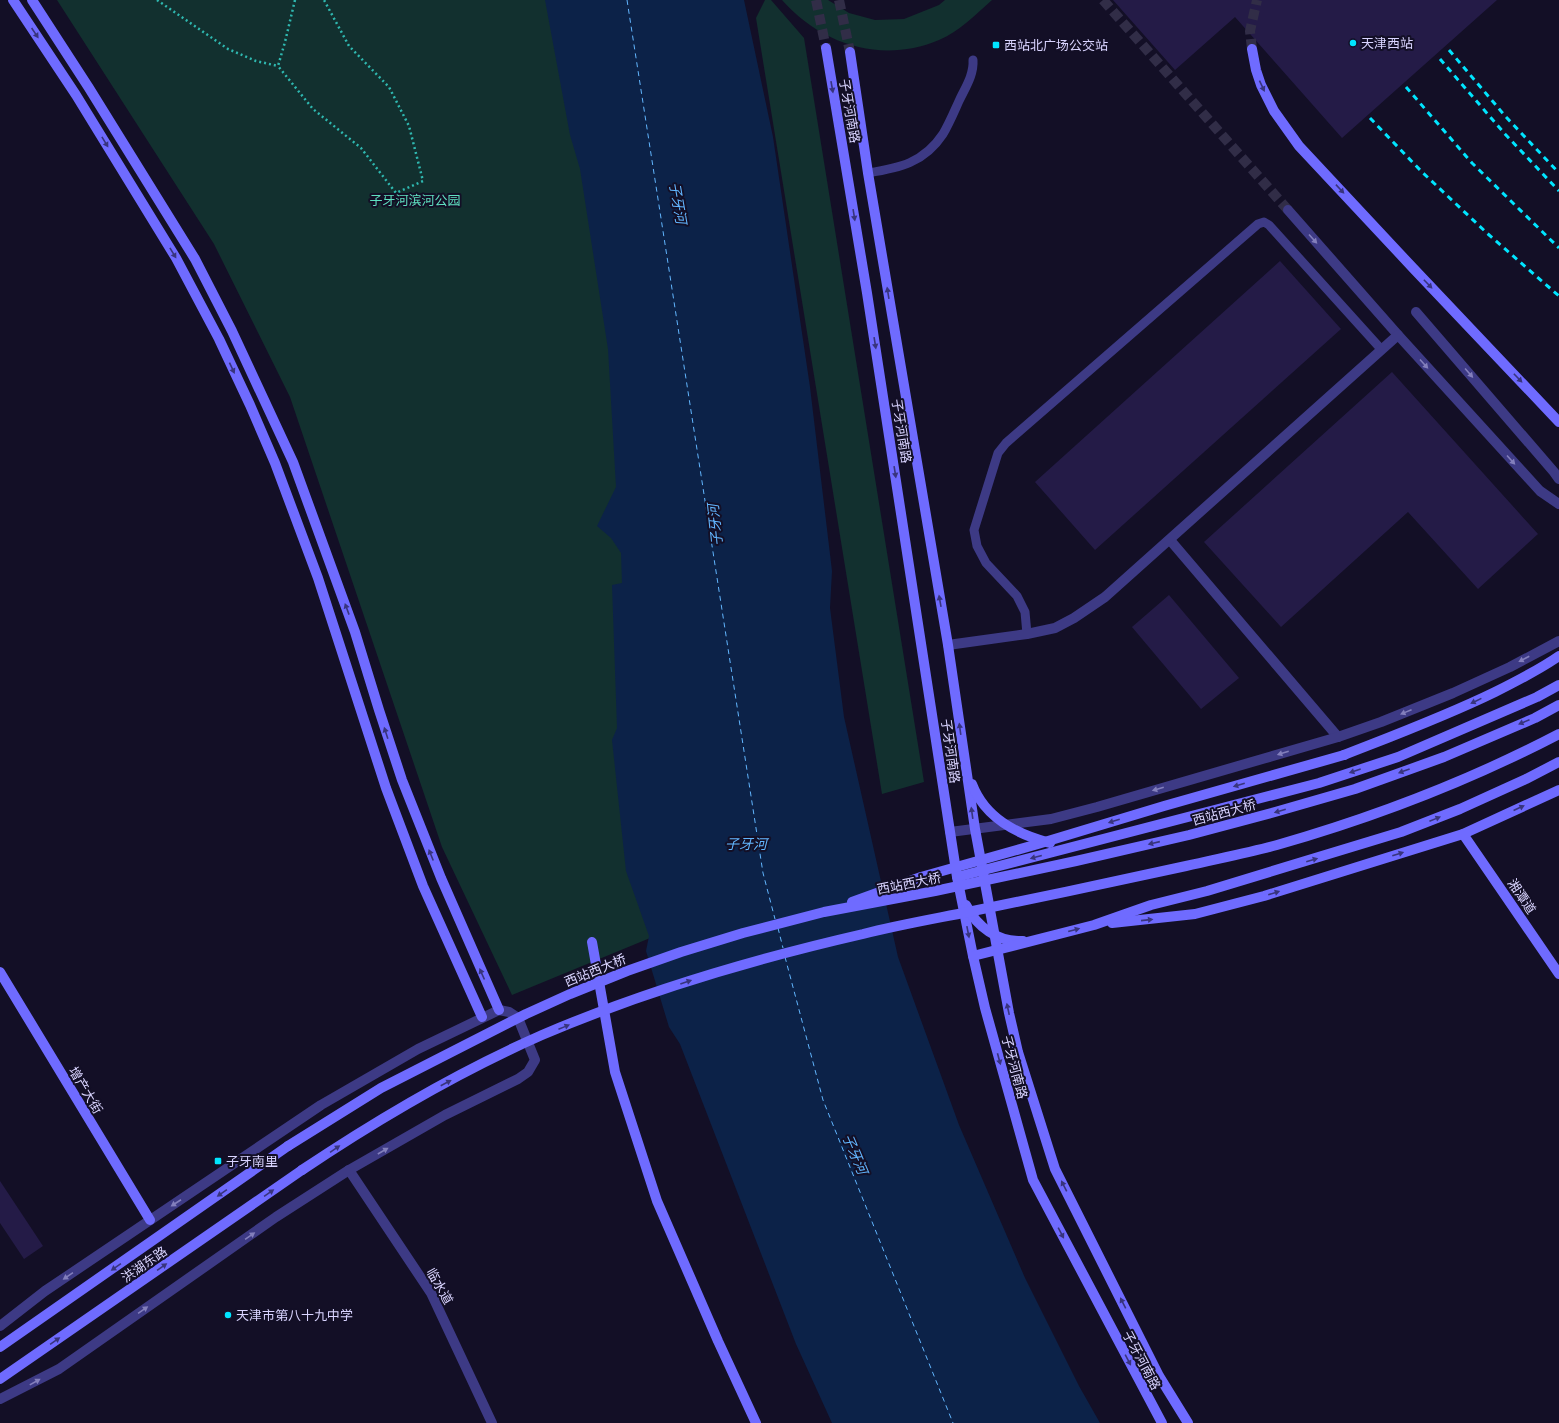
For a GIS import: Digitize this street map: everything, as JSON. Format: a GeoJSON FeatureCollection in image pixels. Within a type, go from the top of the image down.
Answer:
{"type":"FeatureCollection","features":[{"type":"Feature","properties":{"kind":"main road"},"geometry":{"type":"LineString","coordinates":[[13,0],[76,95],[176,258],[219,339],[250,405],[275,463],[315,571],[386,788],[423,886],[482,1017]]}},
{"type":"Feature","properties":{"kind":"main road"},"geometry":{"type":"LineString","coordinates":[[32,0],[89,88],[195,259],[232,331],[283,441],[300,482],[356,632],[402,780],[440,878],[499,1010]]}},
{"type":"Feature","properties":{"kind":"main road","name":"子牙河南路"},"geometry":{"type":"LineString","coordinates":[[826,48],[887,418],[957,877],[972,956],[1033,1180],[1162,1423]]}},
{"type":"Feature","properties":{"kind":"main road"},"geometry":{"type":"LineString","coordinates":[[1252,49],[1259,80],[1274,111],[1299,146],[1559,422]]}},
{"type":"Feature","properties":{"kind":"main road","name":"子牙河南路"},"geometry":{"type":"LineString","coordinates":[[850,52],[868,172],[948,645],[975,830],[996,951],[1018,1052],[1055,1169],[1159,1376],[1188,1423]]}},
{"type":"Feature","properties":{"kind":"main road"},"geometry":{"type":"LineString","coordinates":[[824,912],[921,877],[1344,755],[1423,725],[1465,706],[1532,673],[1559,656]]}},
{"type":"Feature","properties":{"kind":"main road"},"geometry":{"type":"LineString","coordinates":[[957,877],[1319,783],[1398,757],[1444,738],[1559,685]]}},
{"type":"Feature","properties":{"kind":"main road","name":"西站西大桥"},"geometry":{"type":"LineString","coordinates":[[288,1146],[381,1088],[480,1036],[570,994],[627,971],[681,952],[743,933],[824,912],[935,891],[1076,861],[1274,812],[1355,789],[1444,757],[1535,718],[1559,705]]}},
{"type":"Feature","properties":{"kind":"main road","name":"洪湖东路"},"geometry":{"type":"LineString","coordinates":[[0,1379],[302,1170],[362,1131],[420,1097],[477,1067],[577,1021],[705,976],[757,960],[864,933],[1058,894],[1275,845],[1371,816],[1437,792],[1498,766],[1559,734]]}},
{"type":"Feature","properties":{"kind":"main road"},"geometry":{"type":"LineString","coordinates":[[972,956],[1094,925],[1151,905],[1207,891],[1401,832],[1460,809],[1526,779],[1559,762]]}},
{"type":"Feature","properties":{"kind":"main road"},"geometry":{"type":"LineString","coordinates":[[966,768],[974,791],[994,817],[1006,825],[1035,839],[1054,844],[1073,846]]}},
{"type":"Feature","properties":{"kind":"main road"},"geometry":{"type":"LineString","coordinates":[[1094,925],[1195,914],[1264,896],[1463,834],[1559,790]]}},
{"type":"Feature","properties":{"kind":"main road","name":"湘潭道"},"geometry":{"type":"LineString","coordinates":[[1463,834],[1559,974]]}},
{"type":"Feature","properties":{"kind":"main road"},"geometry":{"type":"LineString","coordinates":[[961,894],[971,914],[981,926],[994,936],[1013,941],[1036,940]]}},
{"type":"Feature","properties":{"kind":"main road"},"geometry":{"type":"LineString","coordinates":[[592,942],[615,1072],[658,1201],[718,1341],[756,1423]]}},
{"type":"Feature","properties":{"kind":"main road","name":"增产大街"},"geometry":{"type":"LineString","coordinates":[[0,972],[150,1220]]}},
{"type":"Feature","properties":{"kind":"main road","name":"洪湖东路"},"geometry":{"type":"LineString","coordinates":[[0,1347],[288,1146]]}},
{"type":"Feature","properties":{"kind":"street"},"geometry":{"type":"LineString","coordinates":[[1288,210],[1398,335],[1540,491],[1559,504]]}},
{"type":"Feature","properties":{"kind":"street"},"geometry":{"type":"LineString","coordinates":[[1416,312],[1559,479]]}},
{"type":"Feature","properties":{"kind":"street"},"geometry":{"type":"LineString","coordinates":[[948,645],[1028,634],[1055,628],[1074,618],[1105,597],[1398,335]]}},
{"type":"Feature","properties":{"kind":"street"},"geometry":{"type":"LineString","coordinates":[[1170,540],[1338,736]]}},
{"type":"Feature","properties":{"kind":"street"},"geometry":{"type":"LineString","coordinates":[[950,832],[975,830],[1051,819],[1097,807],[1338,736],[1381,722],[1453,693],[1510,667],[1559,641]]}},
{"type":"Feature","properties":{"kind":"street"},"geometry":{"type":"LineString","coordinates":[[0,1326],[45,1291],[321,1105],[418,1049],[482,1017],[499,1010],[509,1012],[518,1018],[535,1060],[528,1072],[518,1079],[445,1115],[349,1170],[276,1217],[59,1369],[0,1399]]}},
{"type":"Feature","properties":{"kind":"street","name":"临水道"},"geometry":{"type":"LineString","coordinates":[[349,1170],[431,1293],[492,1423]]}},
{"type":"Feature","properties":{"kind":"lane"},"geometry":{"type":"LineString","coordinates":[[868,172],[894,169],[905,166],[931,149],[943,134],[971,75],[973,60]]}},
{"type":"Feature","properties":{"kind":"lane"},"geometry":{"type":"LineString","coordinates":[[1028,634],[1025,612],[1017,596],[986,563],[976,546],[974,530],[998,453],[1006,443],[1258,224],[1264,222],[1269,225],[1381,349]]}},
{"type":"Feature","properties":{"kind":"path"},"geometry":{"type":"LineString","coordinates":[[158,0],[228,49],[256,61],[278,66],[313,109],[361,148],[396,192],[423,181],[409,126],[388,87],[349,46],[324,0]]}},
{"type":"Feature","properties":{"kind":"path"},"geometry":{"type":"LineString","coordinates":[[278,66],[295,0]]}},
{"type":"Feature","properties":{"kind":"green space","name":"子牙河滨河公园"},"geometry":{"type":"Polygon","coordinates":[[[57,0],[582,0],[684,924],[512,995],[442,847],[290,397],[214,244],[57,0]]]}},
{"type":"Feature","properties":{"kind":"green space"},"geometry":{"type":"Polygon","coordinates":[[[765,0],[771,0],[804,38],[924,782],[882,794],[756,18],[765,0]]]}},
{"type":"Feature","properties":{"kind":"green space"},"geometry":{"type":"Polygon","coordinates":[[[782,0],[828,0],[849,13],[875,20],[904,19],[939,5],[945,0],[992,0],[967,22],[946,37],[939,40],[918,47],[896,50],[875,50],[854,46],[834,39],[815,29],[798,16],[782,0]]]}},
{"type":"Feature","properties":{"kind":"water","name":"子牙河"},"geometry":{"type":"Polygon","coordinates":[[[545,0],[744,0],[773,137],[810,387],[832,571],[830,608],[844,717],[898,957],[959,1125],[1025,1278],[1079,1386],[1100,1423],[832,1423],[796,1344],[680,1044],[669,1027],[646,951],[649,936],[626,871],[612,740],[617,728],[612,585],[622,583],[621,553],[611,538],[597,526],[616,487],[608,349],[580,169],[570,135],[545,0]]]}},
{"type":"Feature","properties":{"kind":"building","name":"天津西站"},"geometry":{"type":"Polygon","coordinates":[[[1113,0],[1497,0],[1342,138],[1235,17],[1175,70],[1113,0]]]}},
{"type":"Feature","properties":{"kind":"building"},"geometry":{"type":"Polygon","coordinates":[[[1280,261],[1341,329],[1095,550],[1035,482],[1280,261]]]}},
{"type":"Feature","properties":{"kind":"building"},"geometry":{"type":"Polygon","coordinates":[[[1392,372],[1538,534],[1478,589],[1408,512],[1281,627],[1204,542],[1392,372]]]}},
{"type":"Feature","properties":{"kind":"building"},"geometry":{"type":"Polygon","coordinates":[[[1169,595],[1239,678],[1201,709],[1132,627],[1169,595]]]}},
{"type":"Feature","properties":{"kind":"building"},"geometry":{"type":"Polygon","coordinates":[[[0,1181],[43,1246],[24,1259],[0,1223],[0,1181]]]}},
{"type":"Feature","properties":{"kind":"ferry route"},"geometry":{"type":"LineString","coordinates":[[627,0],[763,873],[775,919]]}},
{"type":"Feature","properties":{"kind":"ferry route"},"geometry":{"type":"LineString","coordinates":[[778,928],[783,948]]}},
{"type":"Feature","properties":{"kind":"ferry route"},"geometry":{"type":"LineString","coordinates":[[785,957],[823,1100],[953,1423]]}},
{"type":"Feature","properties":{"kind":"tunnel"},"geometry":{"type":"LineString","coordinates":[[816,0],[826,48]]}},
{"type":"Feature","properties":{"kind":"tunnel"},"geometry":{"type":"LineString","coordinates":[[839,0],[850,52]]}},
{"type":"Feature","properties":{"kind":"tunnel"},"geometry":{"type":"LineString","coordinates":[[1103,0],[1288,210]]}},
{"type":"Feature","properties":{"kind":"tunnel"},"geometry":{"type":"LineString","coordinates":[[1252,49],[1250,31],[1257,0]]}},
{"type":"Feature","properties":{"kind":"railway"},"geometry":{"type":"LineString","coordinates":[[1449,50],[1506,117],[1559,173]]}},
{"type":"Feature","properties":{"kind":"railway"},"geometry":{"type":"LineString","coordinates":[[1440,59],[1505,134],[1559,191]]}},
{"type":"Feature","properties":{"kind":"railway"},"geometry":{"type":"LineString","coordinates":[[1406,87],[1472,163],[1559,248]]}},
{"type":"Feature","properties":{"kind":"railway"},"geometry":{"type":"LineString","coordinates":[[1370,118],[1422,172],[1488,234],[1559,296]]}},
{"type":"Feature","properties":{"kind":"place","name":"天津西站"},"geometry":{"type":"Point","coordinates":[1353,43]}},
{"type":"Feature","properties":{"kind":"place","name":"西站北广场公交站"},"geometry":{"type":"Point","coordinates":[996,45]}},
{"type":"Feature","properties":{"kind":"place","name":"子牙南里"},"geometry":{"type":"Point","coordinates":[218,1161]}},
{"type":"Feature","properties":{"kind":"place","name":"天津市第八十九中学"},"geometry":{"type":"Point","coordinates":[228,1315]}}]}
